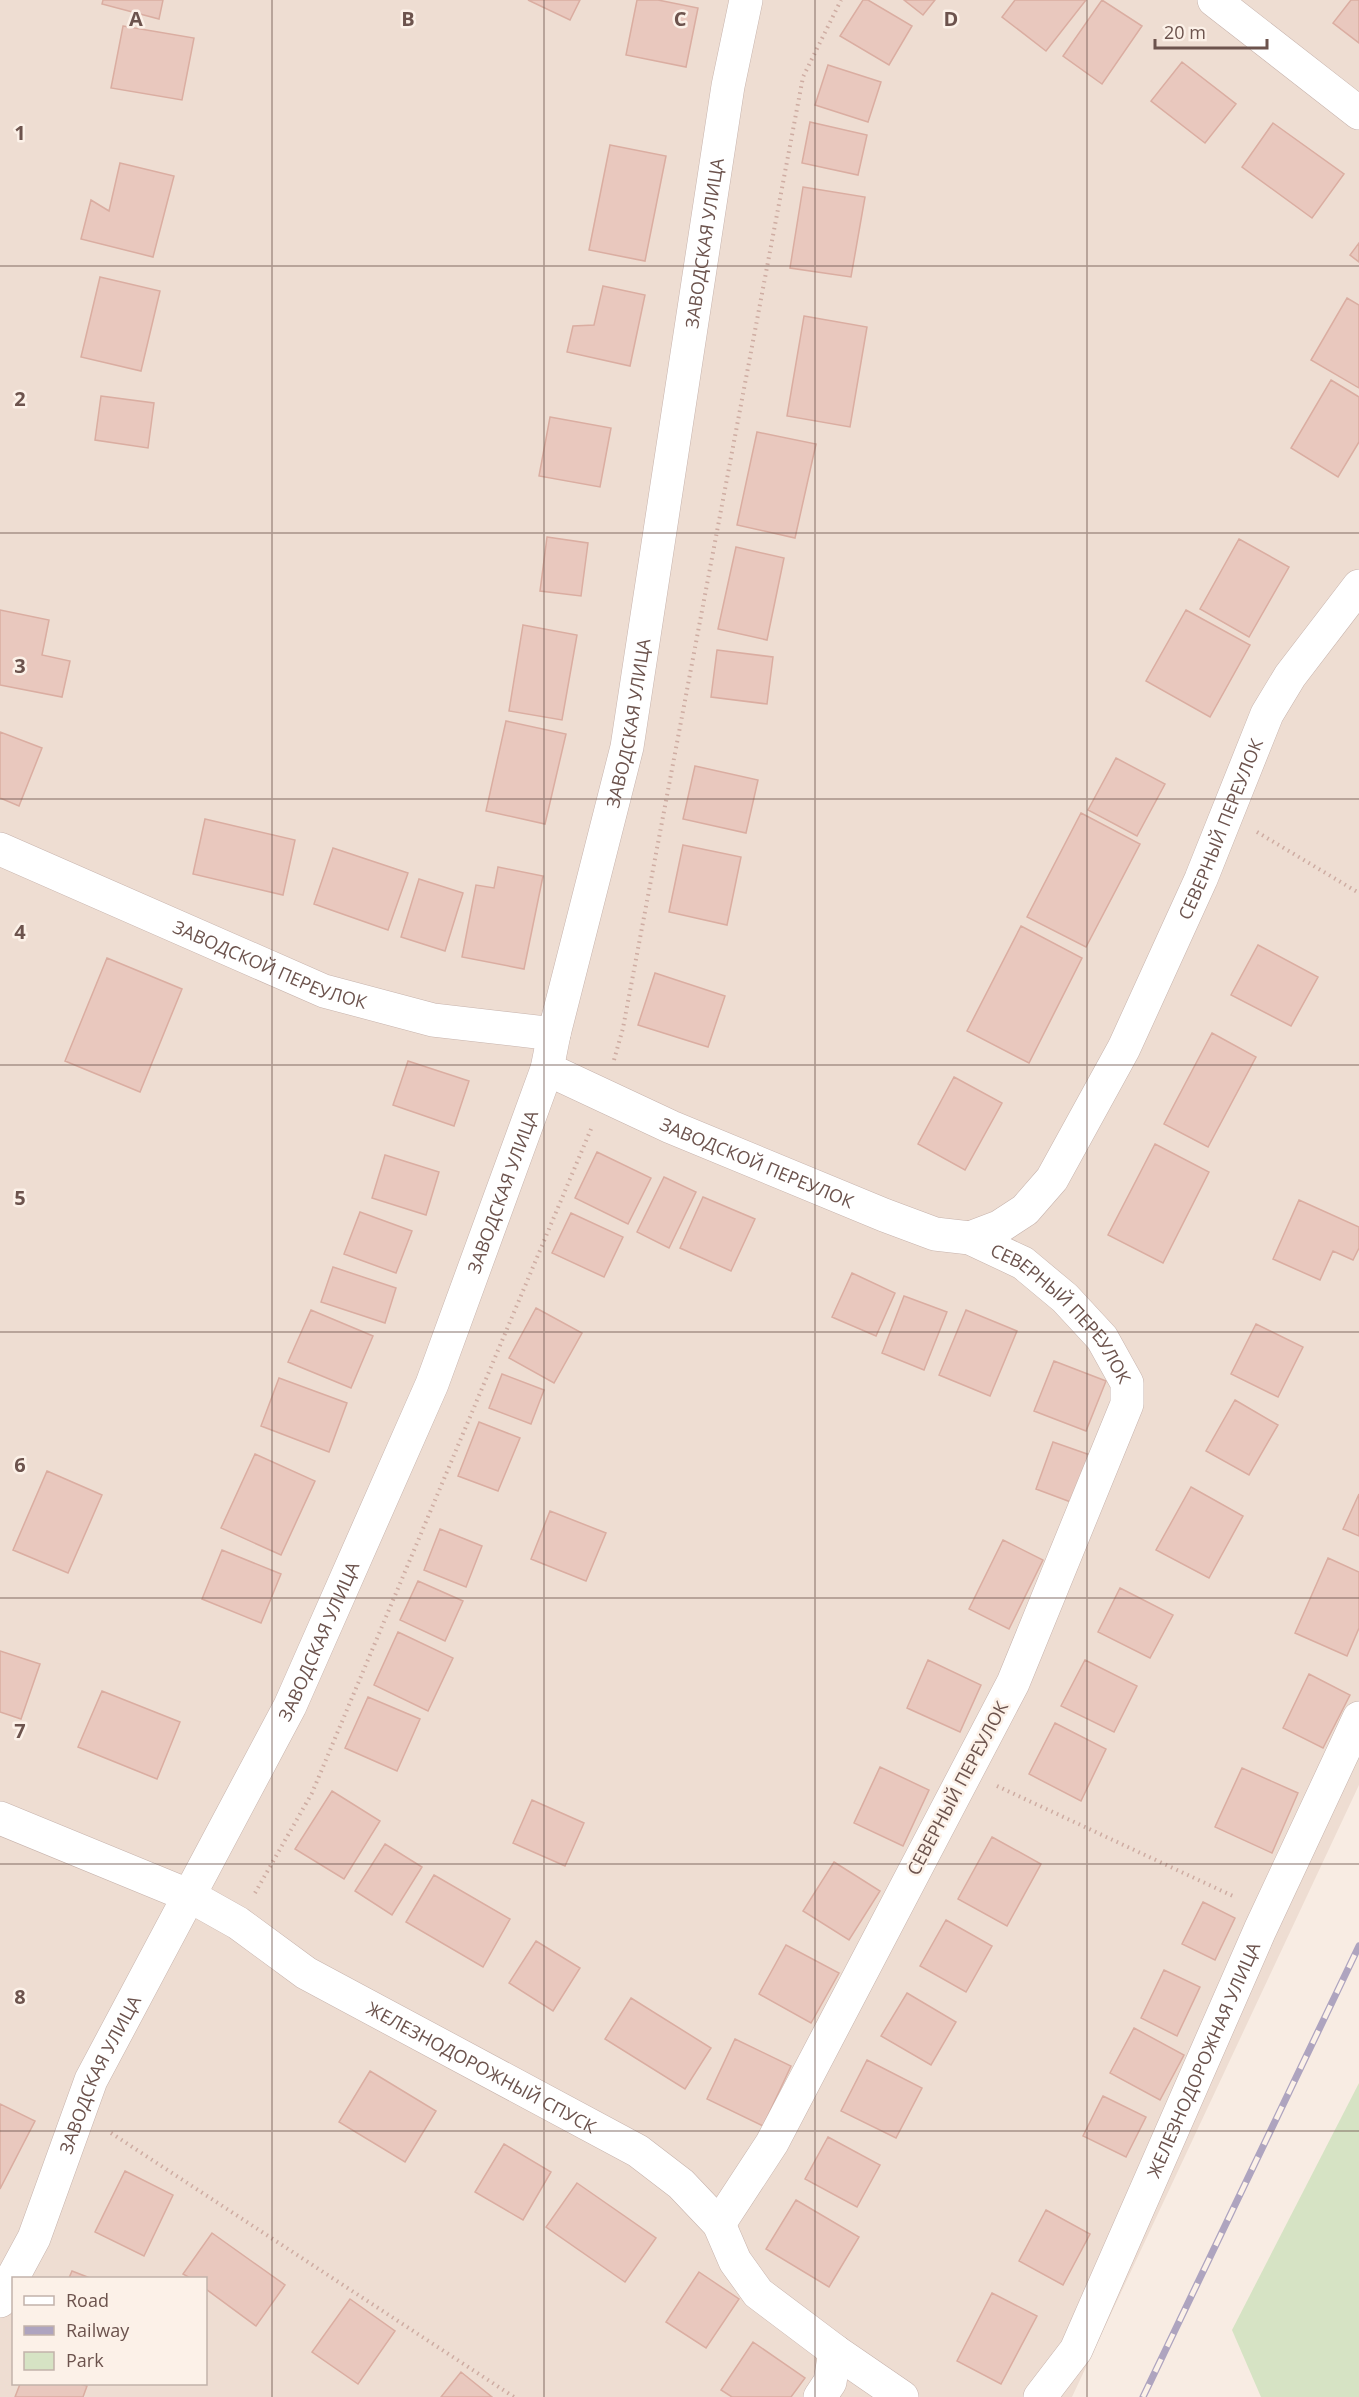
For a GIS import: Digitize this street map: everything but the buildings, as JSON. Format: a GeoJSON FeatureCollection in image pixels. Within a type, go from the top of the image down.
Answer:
{"type":"FeatureCollection","features":[{"type":"Feature","properties":{"kind":"street","name":"ЗАВОДСКАЯ УЛИЦА"},"geometry":{"type":"LineString","coordinates":[[13,2277],[34,2238],[91,2080],[290,1706],[432,1384],[547,1069],[627,747],[728,86],[746,0]]}},
{"type":"Feature","properties":{"kind":"street"},"geometry":{"type":"LineString","coordinates":[[1214,0],[1359,113]]}},
{"type":"Feature","properties":{"kind":"street","name":"СЕВЕРНЫЙ ПЕРЕУЛОК"},"geometry":{"type":"LineString","coordinates":[[970,1238],[999,1227],[1025,1210],[1052,1179],[1124,1048],[1201,879],[1267,714],[1290,676],[1359,586]]}},
{"type":"Feature","properties":{"kind":"street","name":"ЗАВОДСКОЙ ПЕРЕУЛОК"},"geometry":{"type":"LineString","coordinates":[[0,849],[324,991],[433,1020],[554,1034]]}},
{"type":"Feature","properties":{"kind":"street","name":"ЗАВОДСКОЙ ПЕРЕУЛОК"},"geometry":{"type":"LineString","coordinates":[[547,1069],[671,1127],[884,1215],[935,1234],[970,1238]]}},
{"type":"Feature","properties":{"kind":"street","name":"СЕВЕРНЫЙ ПЕРЕУЛОК"},"geometry":{"type":"LineString","coordinates":[[719,2224],[772,2143],[1012,1683],[1127,1404],[1127,1383],[1117,1362],[1102,1338],[1065,1298],[1023,1263],[970,1238]]}},
{"type":"Feature","properties":{"kind":"street","name":"ЖЕЛЕЗНОДОРОЖНАЯ УЛИЦА"},"geometry":{"type":"LineString","coordinates":[[1040,2397],[1076,2350],[1268,1913],[1359,1718]]}},
{"type":"Feature","properties":{"kind":"street","name":"ЖЕЛЕЗНОДОРОЖНЫЙ СПУСК"},"geometry":{"type":"LineString","coordinates":[[0,1818],[190,1896],[238,1923],[306,1973],[638,2151],[681,2184],[719,2224],[735,2260],[759,2294],[835,2351],[902,2397]]}},
{"type":"Feature","properties":{"kind":"street","name":"ЗАВОДСКАЯ УЛИЦА"},"geometry":{"type":"LineString","coordinates":[[0,2301],[12,2279]]}},
{"type":"Feature","properties":{"kind":"street"},"geometry":{"type":"LineString","coordinates":[[820,2397],[830,2382],[835,2351]]}},
{"type":"Feature","properties":{"kind":"path"},"geometry":{"type":"LineString","coordinates":[[1227,814],[1359,893]]}},
{"type":"Feature","properties":{"kind":"path"},"geometry":{"type":"LineString","coordinates":[[966,1772],[1268,1913]]}},
{"type":"Feature","properties":{"kind":"path"},"geometry":{"type":"LineString","coordinates":[[79,2113],[514,2397]]}},
{"type":"Feature","properties":{"kind":"shaded area"},"geometry":{"type":"Polygon","coordinates":[[[0,0],[1359,0],[1359,1785],[1072,2397],[0,2397],[0,0]]]}},
{"type":"Feature","properties":{"kind":"green space"},"geometry":{"type":"Polygon","coordinates":[[[1359,2083],[1359,2397],[1261,2397],[1232,2330],[1359,2083]]]}},
{"type":"Feature","properties":{"kind":"railway"},"geometry":{"type":"LineString","coordinates":[[1143,2397],[1359,1946]]}}]}
